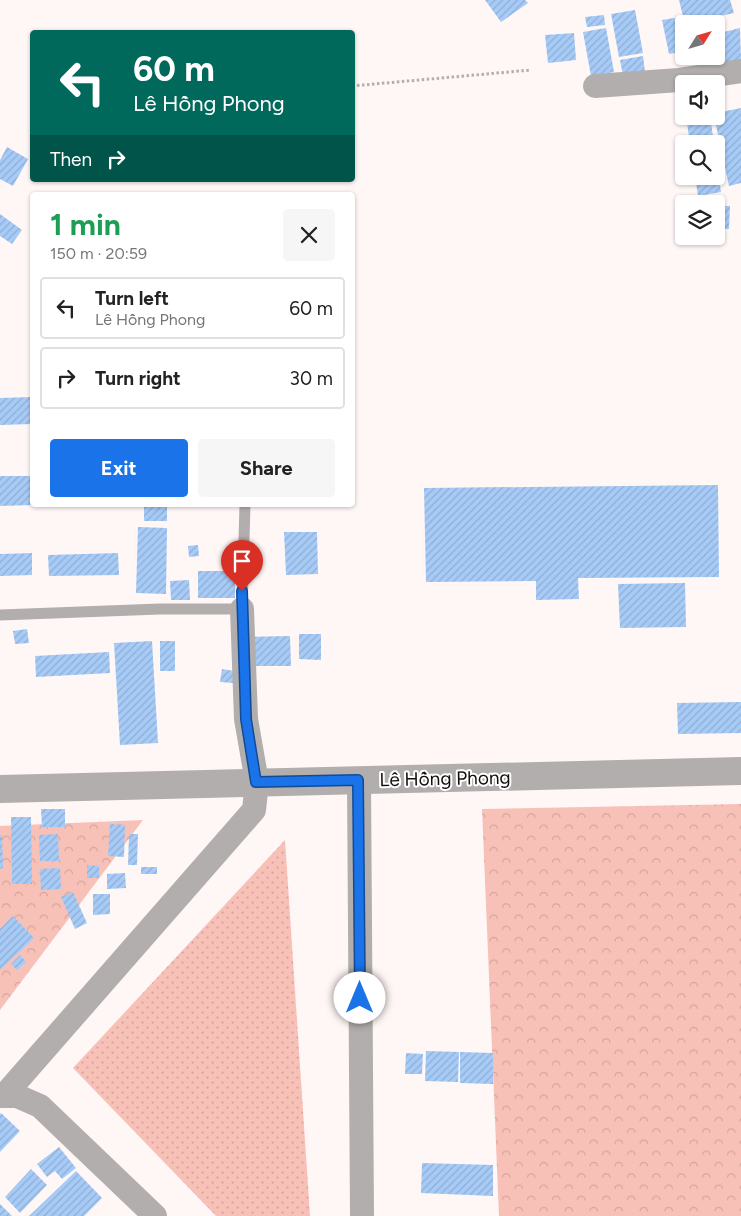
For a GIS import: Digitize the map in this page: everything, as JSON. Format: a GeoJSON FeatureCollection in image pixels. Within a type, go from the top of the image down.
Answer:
{"type":"FeatureCollection","features":[{"type":"Feature","properties":{"kind":"street"},"geometry":{"type":"LineString","coordinates":[[595,86],[679,80],[741,71]]}},
{"type":"Feature","properties":{"kind":"street"},"geometry":{"type":"LineString","coordinates":[[155,1216],[40,1106],[9,1096],[9,1090],[254,810],[256,782],[246,719],[242,609]]}},
{"type":"Feature","properties":{"kind":"street","name":"Lê Hồng Phong"},"geometry":{"type":"LineString","coordinates":[[0,789],[741,771]]}},
{"type":"Feature","properties":{"kind":"street"},"geometry":{"type":"LineString","coordinates":[[358,780],[362,1216]]}},
{"type":"Feature","properties":{"kind":"lane"},"geometry":{"type":"LineString","coordinates":[[0,615],[160,609],[242,609],[245,507]]}},
{"type":"Feature","properties":{"kind":"path"},"geometry":{"type":"LineString","coordinates":[[355,86],[531,70]]}},
{"type":"Feature","properties":{"kind":"green space"},"geometry":{"type":"Polygon","coordinates":[[[741,804],[741,1216],[499,1216],[482,809],[741,804]]]}},
{"type":"Feature","properties":{"kind":"green space"},"geometry":{"type":"Polygon","coordinates":[[[143,820],[0,1010],[0,826],[143,820]]]}},
{"type":"Feature","properties":{"kind":"green space"},"geometry":{"type":"Polygon","coordinates":[[[285,840],[310,1216],[216,1216],[73,1068],[285,840]]]}},
{"type":"Feature","properties":{"kind":"building"},"geometry":{"type":"Polygon","coordinates":[[[485,0],[525,0],[528,3],[501,22],[485,0]]]}},
{"type":"Feature","properties":{"kind":"building"},"geometry":{"type":"Polygon","coordinates":[[[679,0],[730,0],[734,13],[725,15],[683,15],[679,0]]]}},
{"type":"Feature","properties":{"kind":"building"},"geometry":{"type":"Polygon","coordinates":[[[635,10],[643,53],[619,57],[611,14],[635,10]]]}},
{"type":"Feature","properties":{"kind":"building"},"geometry":{"type":"Polygon","coordinates":[[[604,15],[605,25],[587,27],[585,17],[604,15]]]}},
{"type":"Feature","properties":{"kind":"building"},"geometry":{"type":"Polygon","coordinates":[[[675,18],[675,53],[669,54],[662,20],[675,18]]]}},
{"type":"Feature","properties":{"kind":"building"},"geometry":{"type":"Polygon","coordinates":[[[606,28],[614,72],[591,76],[583,32],[606,28]]]}},
{"type":"Feature","properties":{"kind":"building"},"geometry":{"type":"Polygon","coordinates":[[[740,28],[741,59],[725,63],[725,32],[740,28]]]}},
{"type":"Feature","properties":{"kind":"building"},"geometry":{"type":"Polygon","coordinates":[[[574,33],[576,60],[548,63],[545,35],[574,33]]]}},
{"type":"Feature","properties":{"kind":"building"},"geometry":{"type":"Polygon","coordinates":[[[643,56],[645,72],[623,76],[620,60],[643,56]]]}},
{"type":"Feature","properties":{"kind":"building"},"geometry":{"type":"Polygon","coordinates":[[[700,65],[717,65],[701,69],[700,65]]]}},
{"type":"Feature","properties":{"kind":"building"},"geometry":{"type":"Polygon","coordinates":[[[741,108],[741,183],[729,186],[725,167],[725,135],[718,135],[716,125],[725,125],[725,111],[741,108]]]}},
{"type":"Feature","properties":{"kind":"building"},"geometry":{"type":"Polygon","coordinates":[[[687,125],[711,125],[713,135],[689,135],[687,125]]]}},
{"type":"Feature","properties":{"kind":"building"},"geometry":{"type":"Polygon","coordinates":[[[7,147],[28,159],[13,186],[0,179],[0,160],[7,147]]]}},
{"type":"Feature","properties":{"kind":"building"},"geometry":{"type":"Polygon","coordinates":[[[696,185],[720,185],[721,192],[698,195],[696,185]]]}},
{"type":"Feature","properties":{"kind":"building"},"geometry":{"type":"Polygon","coordinates":[[[725,206],[730,206],[729,229],[725,229],[725,206]]]}},
{"type":"Feature","properties":{"kind":"building"},"geometry":{"type":"Polygon","coordinates":[[[0,214],[22,230],[12,244],[0,236],[0,214]]]}},
{"type":"Feature","properties":{"kind":"building"},"geometry":{"type":"Polygon","coordinates":[[[30,397],[30,424],[0,425],[0,398],[30,397]]]}},
{"type":"Feature","properties":{"kind":"building"},"geometry":{"type":"Polygon","coordinates":[[[0,476],[30,476],[30,505],[0,506],[0,476]]]}},
{"type":"Feature","properties":{"kind":"building"},"geometry":{"type":"Polygon","coordinates":[[[718,485],[719,577],[578,578],[579,599],[536,600],[536,581],[426,582],[424,488],[718,485]]]}},
{"type":"Feature","properties":{"kind":"building"},"geometry":{"type":"Polygon","coordinates":[[[144,507],[167,507],[167,521],[144,521],[144,507]]]}},
{"type":"Feature","properties":{"kind":"building"},"geometry":{"type":"Polygon","coordinates":[[[138,527],[167,528],[166,594],[136,593],[138,527]]]}},
{"type":"Feature","properties":{"kind":"building"},"geometry":{"type":"Polygon","coordinates":[[[284,532],[317,532],[318,574],[286,575],[284,532]]]}},
{"type":"Feature","properties":{"kind":"building"},"geometry":{"type":"Polygon","coordinates":[[[198,545],[199,556],[189,557],[188,546],[198,545]]]}},
{"type":"Feature","properties":{"kind":"building"},"geometry":{"type":"Polygon","coordinates":[[[32,553],[32,575],[0,576],[0,554],[32,553]]]}},
{"type":"Feature","properties":{"kind":"building"},"geometry":{"type":"Polygon","coordinates":[[[118,553],[119,575],[49,576],[48,555],[118,553]]]}},
{"type":"Feature","properties":{"kind":"building"},"geometry":{"type":"Polygon","coordinates":[[[198,571],[235,571],[235,598],[198,598],[198,571]]]}},
{"type":"Feature","properties":{"kind":"building"},"geometry":{"type":"Polygon","coordinates":[[[189,580],[190,600],[171,600],[170,581],[189,580]]]}},
{"type":"Feature","properties":{"kind":"building"},"geometry":{"type":"Polygon","coordinates":[[[685,583],[686,627],[620,628],[618,584],[685,583]]]}},
{"type":"Feature","properties":{"kind":"building"},"geometry":{"type":"Polygon","coordinates":[[[27,629],[29,643],[15,644],[13,631],[27,629]]]}},
{"type":"Feature","properties":{"kind":"building"},"geometry":{"type":"Polygon","coordinates":[[[299,634],[321,634],[321,660],[299,659],[299,634]]]}},
{"type":"Feature","properties":{"kind":"building"},"geometry":{"type":"Polygon","coordinates":[[[290,636],[291,666],[249,666],[248,637],[290,636]]]}},
{"type":"Feature","properties":{"kind":"building"},"geometry":{"type":"Polygon","coordinates":[[[152,641],[158,743],[120,745],[114,643],[152,641]]]}},
{"type":"Feature","properties":{"kind":"building"},"geometry":{"type":"Polygon","coordinates":[[[160,641],[175,641],[175,671],[160,671],[160,641]]]}},
{"type":"Feature","properties":{"kind":"building"},"geometry":{"type":"Polygon","coordinates":[[[109,652],[110,673],[36,677],[35,656],[109,652]]]}},
{"type":"Feature","properties":{"kind":"building"},"geometry":{"type":"Polygon","coordinates":[[[222,669],[234,671],[233,683],[220,682],[222,669]]]}},
{"type":"Feature","properties":{"kind":"building"},"geometry":{"type":"Polygon","coordinates":[[[741,702],[741,733],[678,734],[677,703],[741,702]]]}},
{"type":"Feature","properties":{"kind":"building"},"geometry":{"type":"Polygon","coordinates":[[[41,809],[65,809],[65,827],[42,827],[41,809]]]}},
{"type":"Feature","properties":{"kind":"building"},"geometry":{"type":"Polygon","coordinates":[[[11,817],[31,817],[32,884],[12,884],[11,817]]]}},
{"type":"Feature","properties":{"kind":"building"},"geometry":{"type":"Polygon","coordinates":[[[110,824],[125,825],[124,857],[108,856],[110,824]]]}},
{"type":"Feature","properties":{"kind":"building"},"geometry":{"type":"Polygon","coordinates":[[[58,834],[59,861],[40,861],[39,835],[58,834]]]}},
{"type":"Feature","properties":{"kind":"building"},"geometry":{"type":"Polygon","coordinates":[[[129,834],[138,834],[137,865],[128,865],[129,834]]]}},
{"type":"Feature","properties":{"kind":"building"},"geometry":{"type":"Polygon","coordinates":[[[0,835],[2,835],[3,868],[0,869],[0,835]]]}},
{"type":"Feature","properties":{"kind":"building"},"geometry":{"type":"Polygon","coordinates":[[[87,865],[99,866],[99,878],[87,878],[87,865]]]}},
{"type":"Feature","properties":{"kind":"building"},"geometry":{"type":"Polygon","coordinates":[[[141,867],[157,867],[157,874],[141,874],[141,867]]]}},
{"type":"Feature","properties":{"kind":"building"},"geometry":{"type":"Polygon","coordinates":[[[60,868],[61,889],[41,890],[40,869],[60,868]]]}},
{"type":"Feature","properties":{"kind":"building"},"geometry":{"type":"Polygon","coordinates":[[[125,873],[126,888],[107,889],[107,874],[125,873]]]}},
{"type":"Feature","properties":{"kind":"building"},"geometry":{"type":"Polygon","coordinates":[[[73,892],[87,923],[75,929],[61,897],[73,892]]]}},
{"type":"Feature","properties":{"kind":"building"},"geometry":{"type":"Polygon","coordinates":[[[93,894],[110,894],[110,914],[93,915],[93,894]]]}},
{"type":"Feature","properties":{"kind":"building"},"geometry":{"type":"Polygon","coordinates":[[[13,916],[34,938],[0,970],[0,929],[13,916]]]}},
{"type":"Feature","properties":{"kind":"building"},"geometry":{"type":"Polygon","coordinates":[[[20,955],[26,962],[17,970],[11,964],[20,955]]]}},
{"type":"Feature","properties":{"kind":"building"},"geometry":{"type":"Polygon","coordinates":[[[426,1051],[459,1052],[458,1082],[425,1081],[426,1051]]]}},
{"type":"Feature","properties":{"kind":"building"},"geometry":{"type":"Polygon","coordinates":[[[460,1052],[493,1053],[493,1084],[460,1083],[460,1052]]]}},
{"type":"Feature","properties":{"kind":"building"},"geometry":{"type":"Polygon","coordinates":[[[406,1053],[423,1054],[422,1074],[405,1074],[406,1053]]]}},
{"type":"Feature","properties":{"kind":"building"},"geometry":{"type":"Polygon","coordinates":[[[0,1114],[20,1131],[0,1152],[0,1114]]]}},
{"type":"Feature","properties":{"kind":"building"},"geometry":{"type":"Polygon","coordinates":[[[59,1147],[76,1168],[62,1179],[55,1171],[47,1177],[37,1164],[59,1147]]]}},
{"type":"Feature","properties":{"kind":"building"},"geometry":{"type":"Polygon","coordinates":[[[422,1163],[493,1165],[493,1196],[421,1193],[422,1163]]]}},
{"type":"Feature","properties":{"kind":"building"},"geometry":{"type":"Polygon","coordinates":[[[31,1169],[47,1185],[20,1213],[5,1197],[31,1169]]]}},
{"type":"Feature","properties":{"kind":"building"},"geometry":{"type":"Polygon","coordinates":[[[76,1171],[102,1198],[84,1216],[29,1216],[76,1171]]]}},
{"type":"Feature","properties":{"kind":"building"},"geometry":{"type":"Polygon","coordinates":[[[0,1204],[12,1216],[0,1216],[0,1204]]]}},
{"type":"Feature","properties":{"kind":"route"},"geometry":{"type":"LineString","coordinates":[[242,591],[246,719],[256,782],[358,780],[360,998]]}}]}
